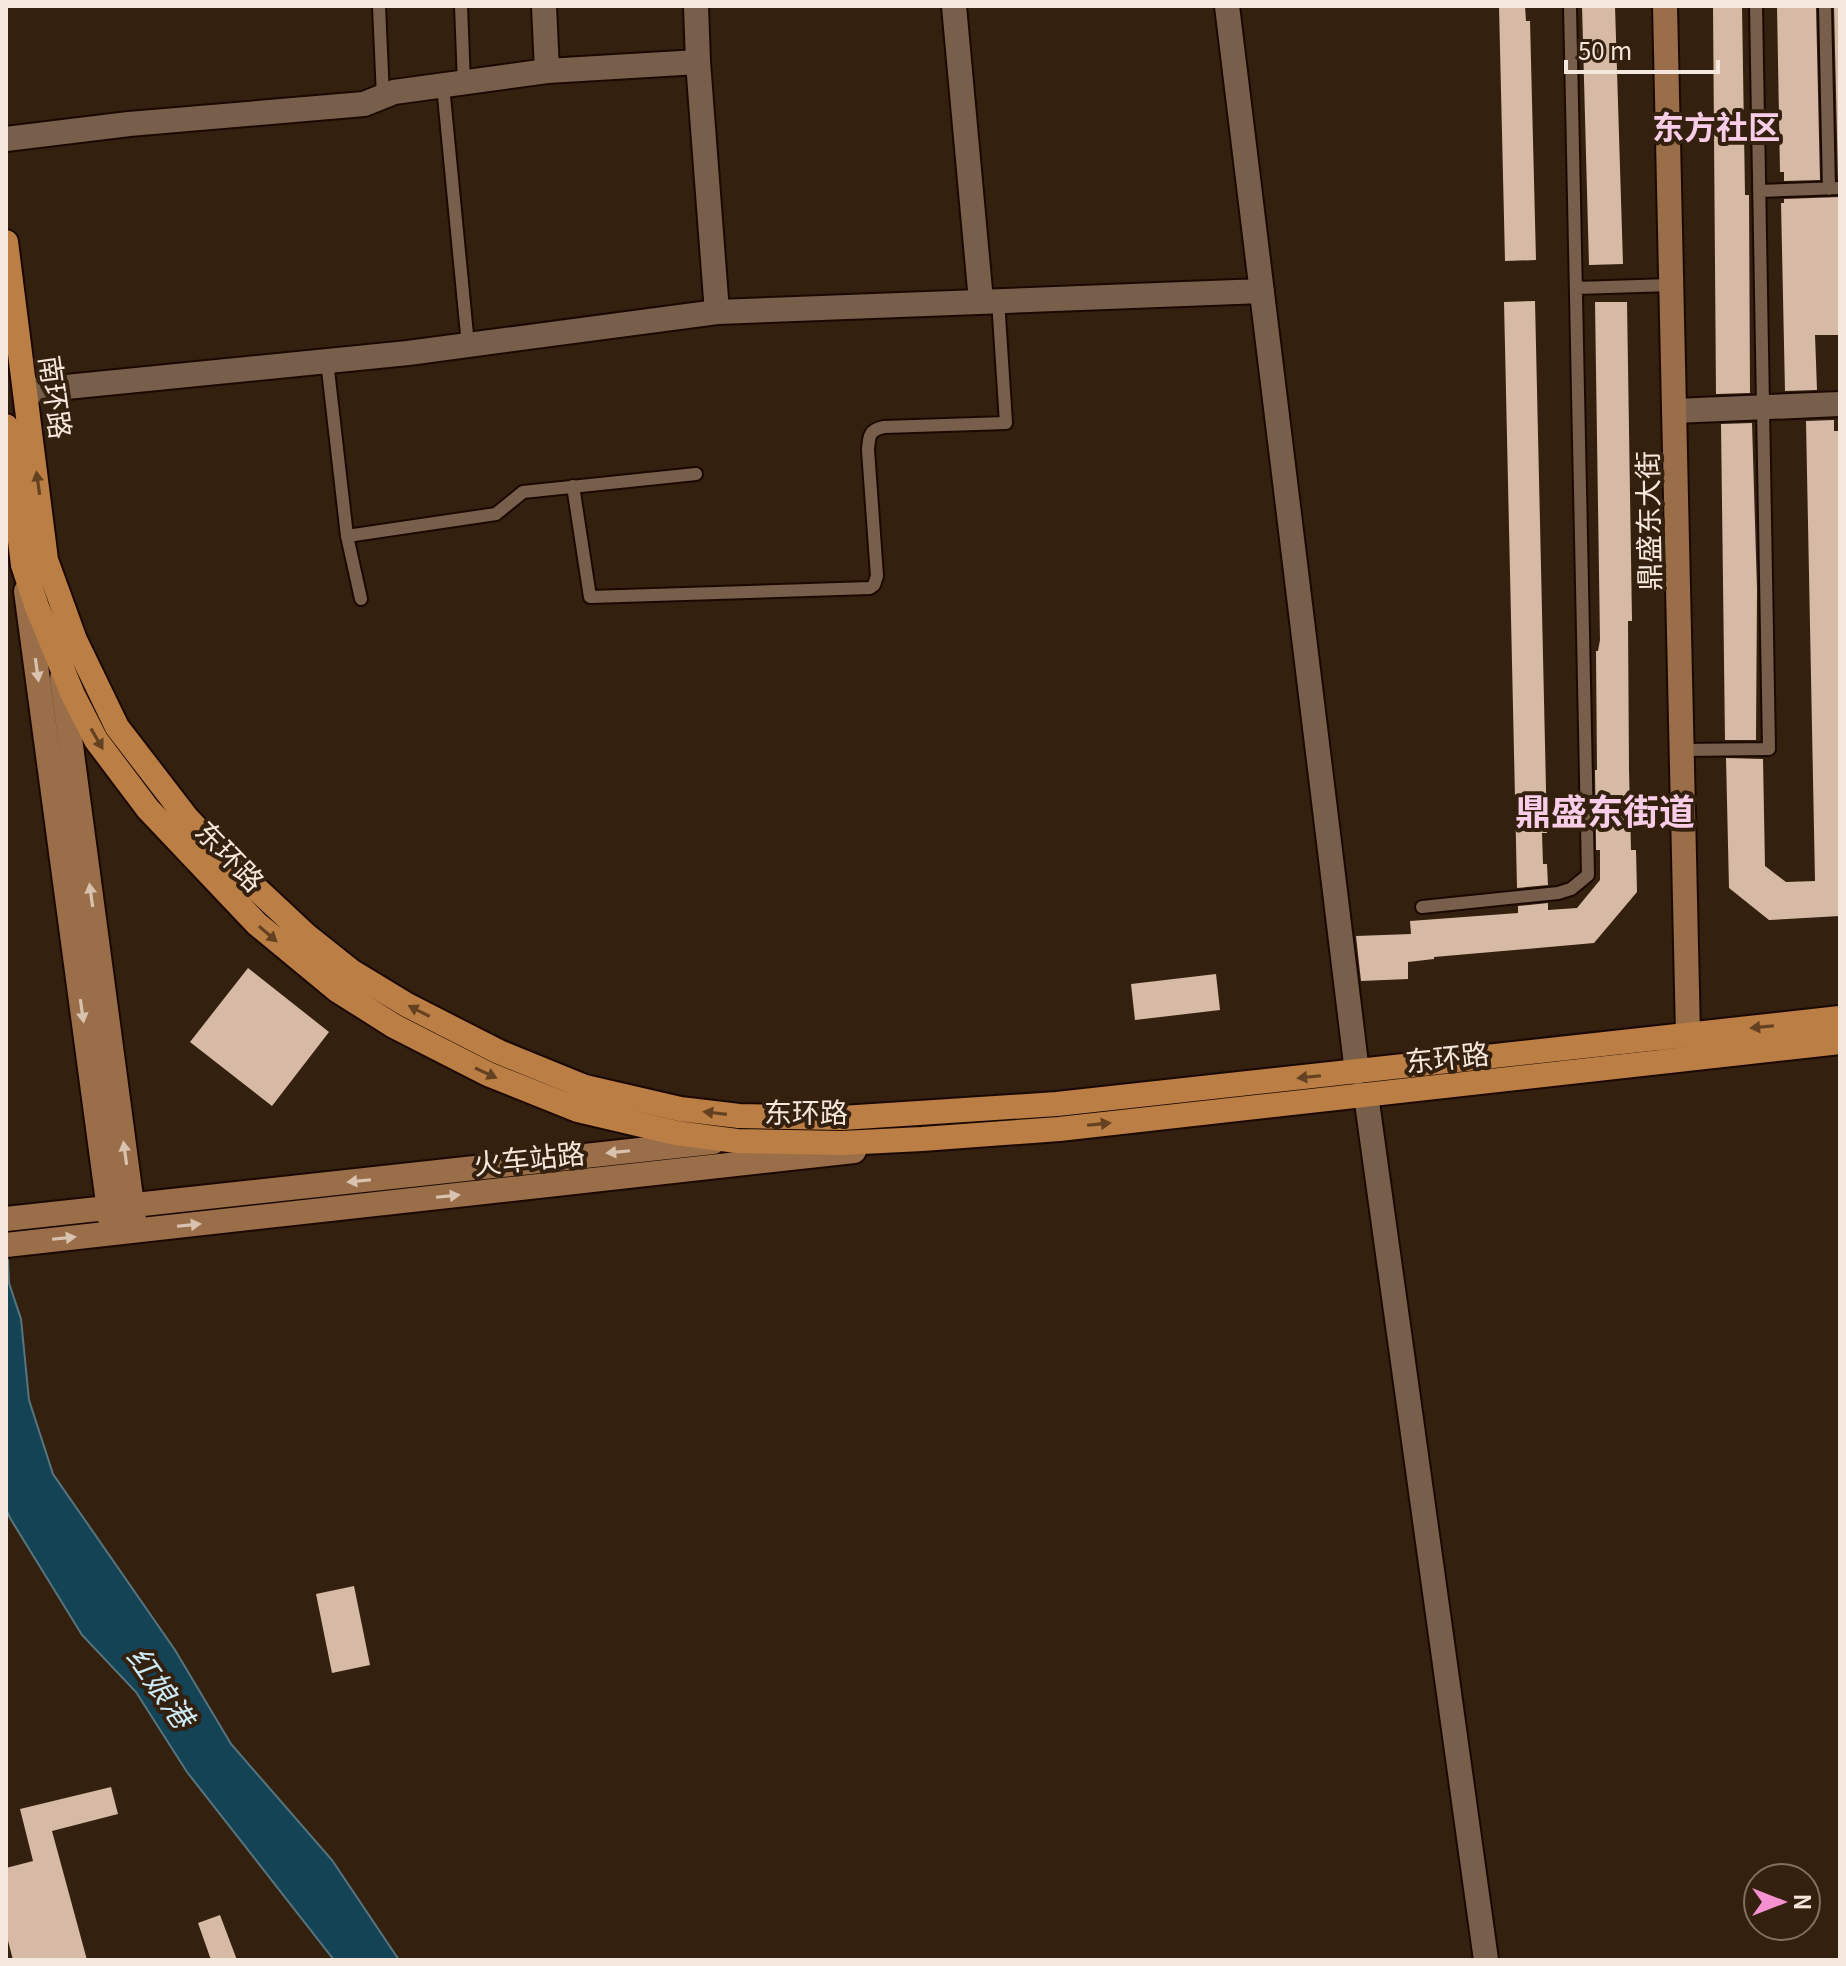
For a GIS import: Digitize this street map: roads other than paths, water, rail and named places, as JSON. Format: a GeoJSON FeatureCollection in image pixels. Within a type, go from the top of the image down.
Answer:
{"type":"FeatureCollection","features":[{"type":"Feature","properties":{"kind":"main road","name":"鼎盛东大街"},"geometry":{"type":"LineString","coordinates":[[1665,6],[1688,1035]]}},
{"type":"Feature","properties":{"kind":"main road","name":"南环路"},"geometry":{"type":"LineString","coordinates":[[6,242],[26,391],[35,562]]}},
{"type":"Feature","properties":{"kind":"main road","name":"南环路"},"geometry":{"type":"LineString","coordinates":[[6,426],[35,562]]}},
{"type":"Feature","properties":{"kind":"main road","name":"东环路"},"geometry":{"type":"LineString","coordinates":[[35,562],[105,707],[130,747],[166,794],[231,865],[296,926],[351,971],[407,1005],[499,1052],[585,1087],[680,1109],[739,1116],[1058,1116],[1366,1095],[1840,1042]]}},
{"type":"Feature","properties":{"kind":"main road"},"geometry":{"type":"LineString","coordinates":[[35,562],[60,667],[122,1220]]}},
{"type":"Feature","properties":{"kind":"main road"},"geometry":{"type":"LineString","coordinates":[[35,562],[122,1220]]}},
{"type":"Feature","properties":{"kind":"main road","name":"东环路"},"geometry":{"type":"LineString","coordinates":[[60,667],[96,740],[148,809],[257,924],[337,990],[394,1026],[488,1074],[578,1110],[676,1133],[731,1140]]}},
{"type":"Feature","properties":{"kind":"main road","name":"东环路"},"geometry":{"type":"LineString","coordinates":[[1058,1116],[1357,1072],[1840,1018]]}},
{"type":"Feature","properties":{"kind":"main road","name":"火车站路"},"geometry":{"type":"LineString","coordinates":[[11,1244],[122,1220],[731,1140],[1058,1116]]}},
{"type":"Feature","properties":{"kind":"main road","name":"火车站路"},"geometry":{"type":"LineString","coordinates":[[10,1218],[122,1220],[1058,1116]]}},
{"type":"Feature","properties":{"kind":"street"},"geometry":{"type":"LineString","coordinates":[[544,6],[547,71]]}},
{"type":"Feature","properties":{"kind":"street"},"geometry":{"type":"LineString","coordinates":[[696,6],[717,312]]}},
{"type":"Feature","properties":{"kind":"street"},"geometry":{"type":"LineString","coordinates":[[954,6],[990,300]]}},
{"type":"Feature","properties":{"kind":"street"},"geometry":{"type":"LineString","coordinates":[[1227,6],[1357,1072]]}},
{"type":"Feature","properties":{"kind":"street"},"geometry":{"type":"LineString","coordinates":[[6,139],[129,124],[364,104],[394,92],[547,71],[698,62]]}},
{"type":"Feature","properties":{"kind":"street"},"geometry":{"type":"LineString","coordinates":[[26,391],[468,345],[717,312],[1262,291]]}},
{"type":"Feature","properties":{"kind":"street"},"geometry":{"type":"LineString","coordinates":[[1674,411],[1840,404]]}},
{"type":"Feature","properties":{"kind":"street"},"geometry":{"type":"LineString","coordinates":[[1366,1095],[1486,1960]]}},
{"type":"Feature","properties":{"kind":"lane"},"geometry":{"type":"LineString","coordinates":[[379,6],[383,97]]}},
{"type":"Feature","properties":{"kind":"lane"},"geometry":{"type":"LineString","coordinates":[[461,6],[454,84],[468,345]]}},
{"type":"Feature","properties":{"kind":"lane"},"geometry":{"type":"LineString","coordinates":[[1422,907],[1558,893],[1571,889],[1588,875],[1570,6]]}},
{"type":"Feature","properties":{"kind":"lane"},"geometry":{"type":"LineString","coordinates":[[1682,750],[1769,749],[1756,6]]}},
{"type":"Feature","properties":{"kind":"lane"},"geometry":{"type":"LineString","coordinates":[[1759,191],[1834,188],[1825,6]]}},
{"type":"Feature","properties":{"kind":"lane"},"geometry":{"type":"LineString","coordinates":[[1576,288],[1671,285]]}},
{"type":"Feature","properties":{"kind":"lane"},"geometry":{"type":"LineString","coordinates":[[573,486],[590,597],[870,588],[877,576],[869,436],[875,429],[884,427],[1006,423],[990,300]]}},
{"type":"Feature","properties":{"kind":"lane"},"geometry":{"type":"LineString","coordinates":[[327,361],[347,536],[361,599]]}},
{"type":"Feature","properties":{"kind":"lane"},"geometry":{"type":"LineString","coordinates":[[347,536],[496,514],[523,492],[696,474]]}},
{"type":"Feature","properties":{"kind":"water","name":"红娘港"},"geometry":{"type":"Polygon","coordinates":[[[6,1212],[9,1283],[21,1319],[29,1400],[53,1474],[175,1650],[231,1744],[332,1860],[399,1960],[334,1960],[187,1772],[136,1692],[82,1635],[10,1518],[6,1509],[6,1212]]]}},
{"type":"Feature","properties":{"kind":"district","name":"东方社区"},"geometry":{"type":"Point","coordinates":[1716,125]}},
{"type":"Feature","properties":{"kind":"district","name":"鼎盛东街道"},"geometry":{"type":"Point","coordinates":[1605,809]}}]}
